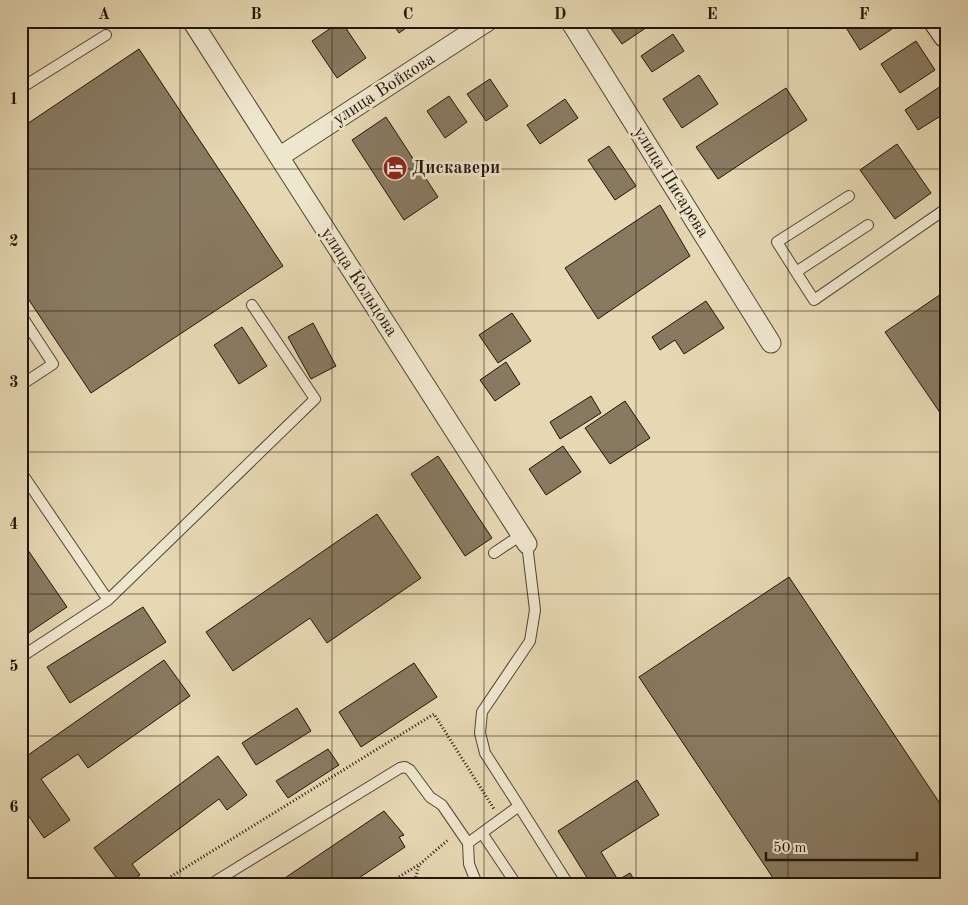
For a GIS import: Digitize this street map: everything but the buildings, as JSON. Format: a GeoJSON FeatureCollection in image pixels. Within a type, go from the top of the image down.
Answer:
{"type":"FeatureCollection","features":[{"type":"Feature","properties":{"kind":"street","name":"улица Кольцова"},"geometry":{"type":"LineString","coordinates":[[192,21],[524,539]]}},
{"type":"Feature","properties":{"kind":"street","name":"улица Войкова"},"geometry":{"type":"LineString","coordinates":[[279,157],[488,21]]}},
{"type":"Feature","properties":{"kind":"street","name":"улица Писарева"},"geometry":{"type":"LineString","coordinates":[[570,21],[771,343]]}},
{"type":"Feature","properties":{"kind":"street"},"geometry":{"type":"LineString","coordinates":[[938,21],[947,34]]}},
{"type":"Feature","properties":{"kind":"lane"},"geometry":{"type":"LineString","coordinates":[[21,88],[106,35]]}},
{"type":"Feature","properties":{"kind":"lane"},"geometry":{"type":"LineString","coordinates":[[849,196],[777,242],[814,300],[947,208]]}},
{"type":"Feature","properties":{"kind":"lane"},"geometry":{"type":"LineString","coordinates":[[796,272],[868,225]]}},
{"type":"Feature","properties":{"kind":"lane"},"geometry":{"type":"LineString","coordinates":[[21,657],[108,600],[315,399],[252,305]]}},
{"type":"Feature","properties":{"kind":"lane"},"geometry":{"type":"LineString","coordinates":[[21,316],[54,364],[21,385]]}},
{"type":"Feature","properties":{"kind":"lane"},"geometry":{"type":"LineString","coordinates":[[21,472],[108,600]]}},
{"type":"Feature","properties":{"kind":"lane"},"geometry":{"type":"LineString","coordinates":[[494,553],[524,539],[535,610],[530,641],[482,712],[480,733],[485,753],[568,884]]}},
{"type":"Feature","properties":{"kind":"lane"},"geometry":{"type":"LineString","coordinates":[[211,884],[405,767],[410,770],[430,797],[442,804],[468,843],[469,864],[477,884]]}},
{"type":"Feature","properties":{"kind":"lane"},"geometry":{"type":"LineString","coordinates":[[468,843],[519,806]]}},
{"type":"Feature","properties":{"kind":"lane"},"geometry":{"type":"LineString","coordinates":[[482,833],[516,884]]}},
{"type":"Feature","properties":{"kind":"path"},"geometry":{"type":"LineString","coordinates":[[387,884],[420,864],[460,830]]}},
{"type":"Feature","properties":{"kind":"path"},"geometry":{"type":"LineString","coordinates":[[414,884],[420,864]]}},
{"type":"Feature","properties":{"kind":"place","name":"Дискавери"},"geometry":{"type":"Point","coordinates":[395,168]}}]}
